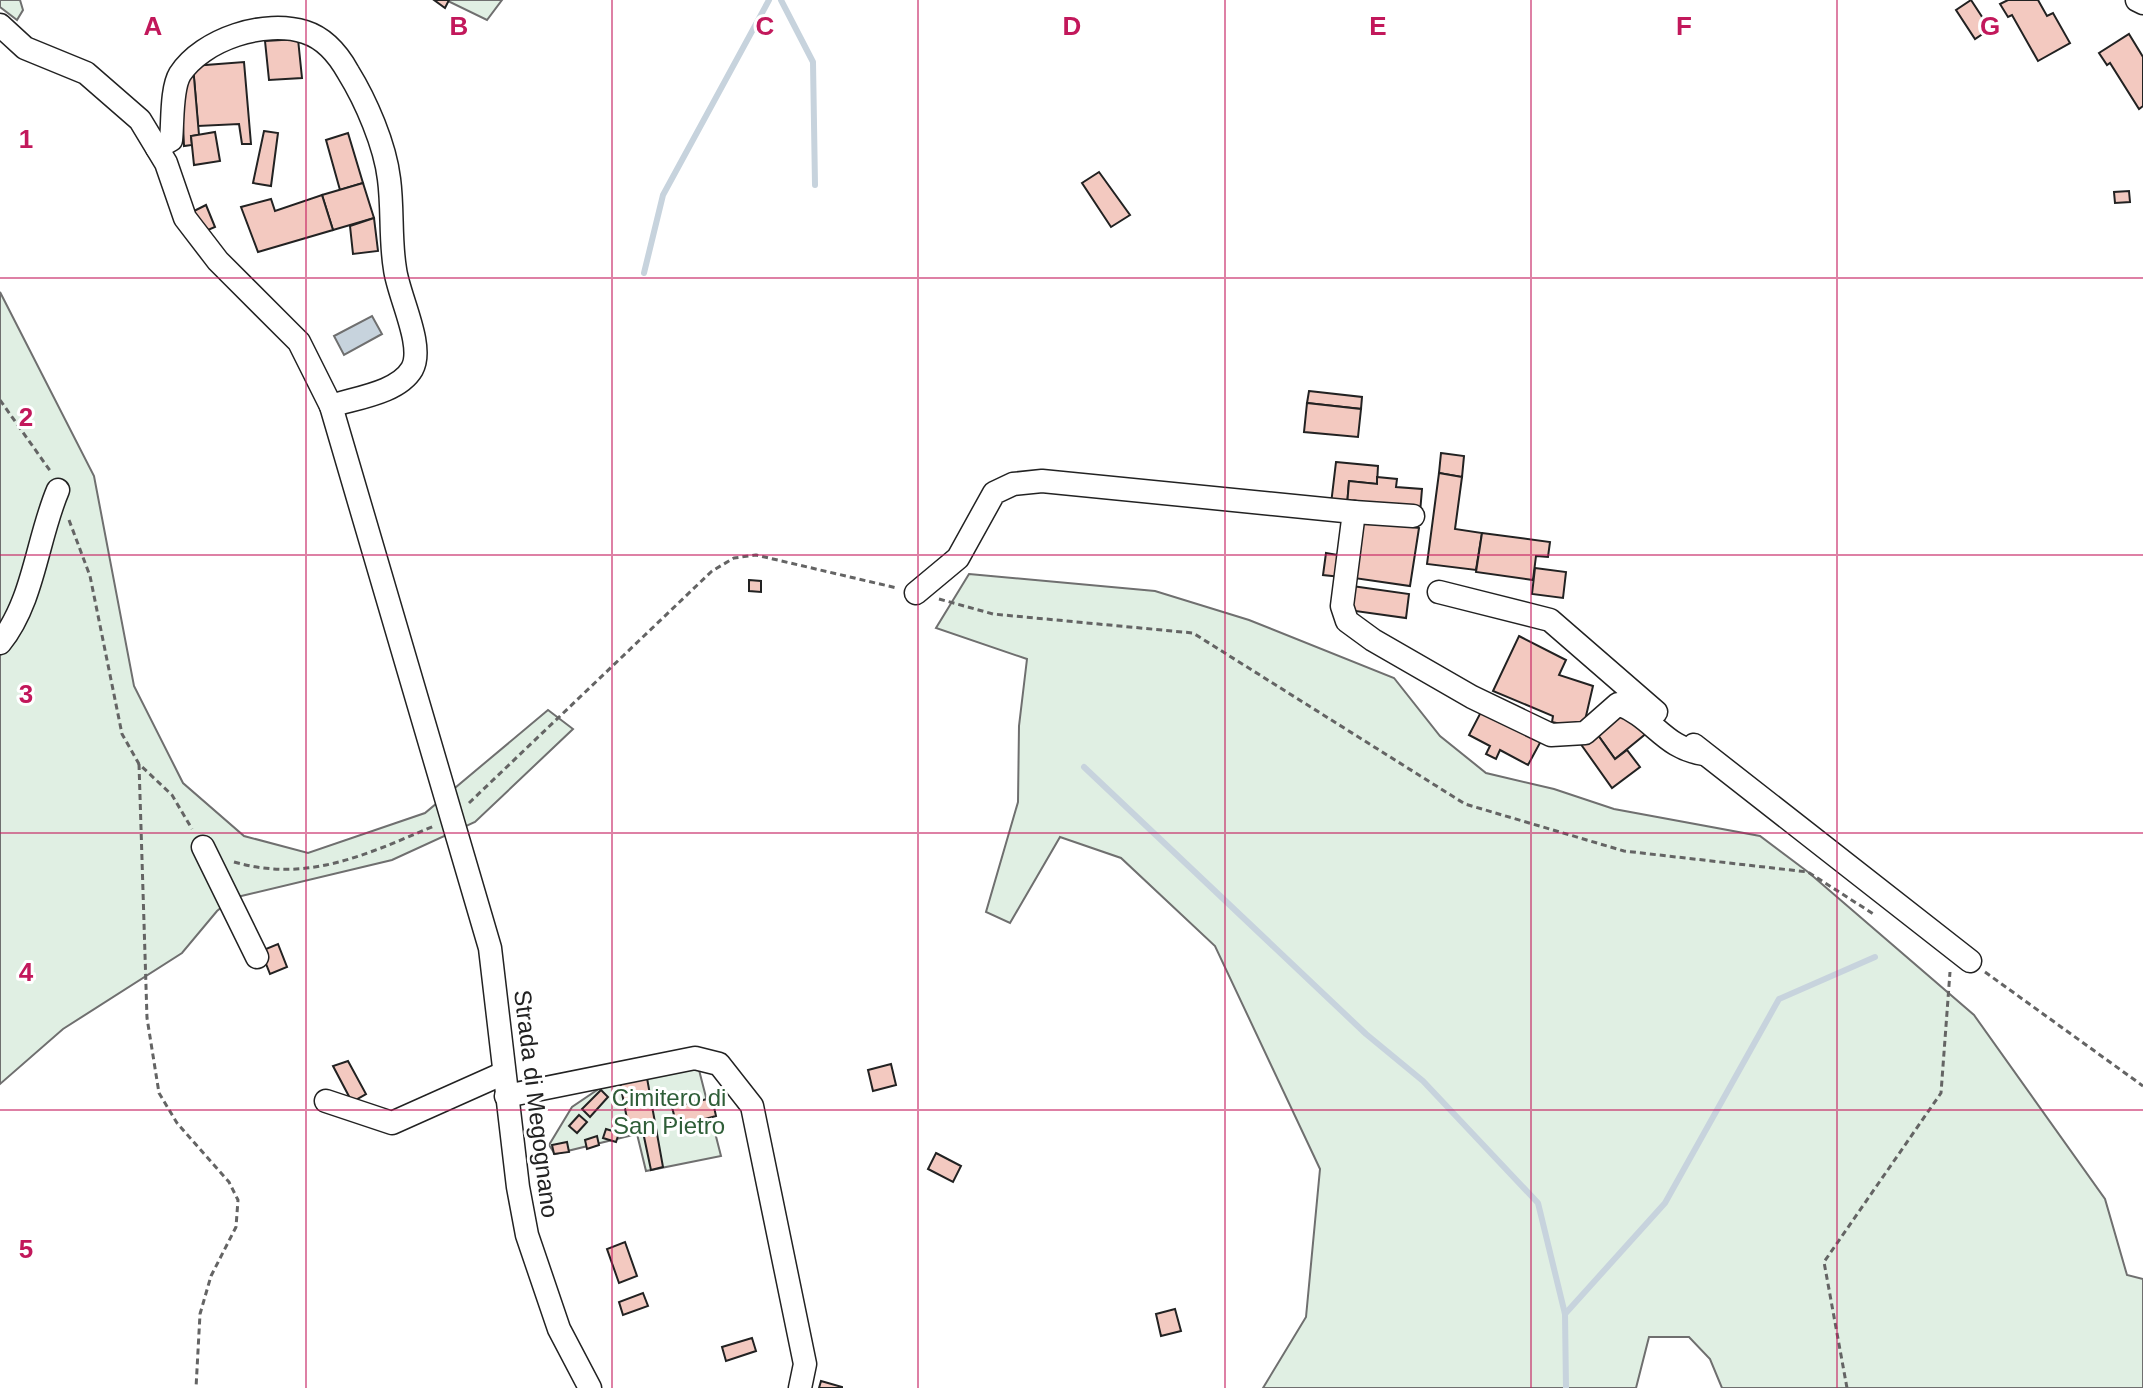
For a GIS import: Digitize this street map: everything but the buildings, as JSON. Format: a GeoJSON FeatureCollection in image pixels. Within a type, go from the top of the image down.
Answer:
{"type":"FeatureCollection","features":[{"type":"Feature","properties":{"kind":"street"},"geometry":{"type":"LineString","coordinates":[[2137,0],[2143,3]]}},
{"type":"Feature","properties":{"kind":"street","name":"Strada di Megognano"},"geometry":{"type":"LineString","coordinates":[[0,25],[25,48],[86,73],[140,120],[166,163],[185,218],[218,261],[299,342],[331,406],[490,948],[505,1084],[527,1235],[559,1329],[586,1381]]}},
{"type":"Feature","properties":{"kind":"street"},"geometry":{"type":"LineString","coordinates":[[157,148],[171,140],[178,77],[199,53],[229,38],[277,27],[306,32],[329,45],[349,72],[370,117],[389,176],[395,271],[415,345],[413,368],[397,384],[331,406]]}},
{"type":"Feature","properties":{"kind":"street"},"geometry":{"type":"LineString","coordinates":[[916,593],[958,558],[994,493],[1013,484],[1042,481],[1413,516]]}},
{"type":"Feature","properties":{"kind":"street"},"geometry":{"type":"LineString","coordinates":[[0,643],[10,631],[26,593],[44,522],[58,490]]}},
{"type":"Feature","properties":{"kind":"street"},"geometry":{"type":"LineString","coordinates":[[1354,512],[1342,606],[1347,621],[1373,640],[1472,697],[1551,735],[1585,733],[1618,704],[1639,712],[1667,741],[1684,751],[1704,754]]}},
{"type":"Feature","properties":{"kind":"street"},"geometry":{"type":"LineString","coordinates":[[1439,592],[1550,620],[1704,754],[1960,963]]}},
{"type":"Feature","properties":{"kind":"street"},"geometry":{"type":"LineString","coordinates":[[203,847],[257,957]]}},
{"type":"Feature","properties":{"kind":"street"},"geometry":{"type":"LineString","coordinates":[[326,1101],[392,1123],[505,1084],[695,1058],[719,1064],[752,1106],[805,1364],[800,1388]]}},
{"type":"Feature","properties":{"kind":"street"},"geometry":{"type":"LineString","coordinates":[[586,1381],[601,1388]]}},
{"type":"Feature","properties":{"kind":"path"},"geometry":{"type":"LineString","coordinates":[[0,400],[48,464],[58,490],[90,576],[122,734],[139,764],[172,795],[203,847],[232,861],[268,872],[307,871],[453,818],[712,571],[734,558],[756,555],[993,614],[1193,633],[1465,804],[1624,851],[1808,872],[1886,922]]}},
{"type":"Feature","properties":{"kind":"path"},"geometry":{"type":"LineString","coordinates":[[139,764],[147,1018],[157,1084],[177,1123],[229,1182],[238,1200],[236,1227],[211,1276],[200,1314],[196,1388]]}},
{"type":"Feature","properties":{"kind":"path"},"geometry":{"type":"LineString","coordinates":[[1847,1388],[1824,1262],[1941,1093],[1960,963],[2143,1086]]}},
{"type":"Feature","properties":{"kind":"green space"},"geometry":{"type":"Polygon","coordinates":[[[0,0],[20,0],[23,10],[17,20],[0,7],[0,0]]]}},
{"type":"Feature","properties":{"kind":"green space"},"geometry":{"type":"Polygon","coordinates":[[[446,0],[502,0],[487,20],[446,0]]]}},
{"type":"Feature","properties":{"kind":"green space"},"geometry":{"type":"Polygon","coordinates":[[[0,292],[94,476],[134,686],[183,783],[244,836],[308,853],[425,813],[548,710],[573,729],[475,822],[392,860],[233,898],[217,911],[182,953],[63,1029],[0,1084],[0,292]]]}},
{"type":"Feature","properties":{"kind":"green space"},"geometry":{"type":"Polygon","coordinates":[[[969,574],[1155,591],[1249,620],[1394,678],[1440,736],[1486,773],[1554,789],[1614,809],[1760,836],[1808,872],[1974,1015],[2105,1199],[2127,1275],[2143,1279],[2143,1388],[1722,1388],[1710,1359],[1689,1337],[1649,1337],[1636,1388],[1263,1388],[1306,1317],[1320,1169],[1215,946],[1121,858],[1060,837],[1010,923],[986,912],[1018,802],[1019,726],[1027,659],[936,628],[969,574]]]}},
{"type":"Feature","properties":{"kind":"green space","name":"Cimitero di San Pietro"},"geometry":{"type":"Polygon","coordinates":[[[698,1066],[721,1156],[646,1171],[637,1134],[555,1154],[549,1145],[572,1107],[609,1082],[698,1066]]]}},
{"type":"Feature","properties":{"kind":"shaded area"},"geometry":{"type":"Polygon","coordinates":[[[372,316],[382,334],[344,355],[334,336],[372,316]]]}},
{"type":"Feature","properties":{"kind":"waterway"},"geometry":{"type":"LineString","coordinates":[[644,273],[663,195],[769,0]]}},
{"type":"Feature","properties":{"kind":"waterway"},"geometry":{"type":"LineString","coordinates":[[781,0],[813,62],[815,185]]}},
{"type":"Feature","properties":{"kind":"waterway"},"geometry":{"type":"LineString","coordinates":[[1084,767],[1366,1034],[1423,1081],[1538,1203],[1565,1314],[1566,1388]]}},
{"type":"Feature","properties":{"kind":"waterway"},"geometry":{"type":"LineString","coordinates":[[1565,1314],[1665,1203],[1779,999],[1875,957]]}}]}
